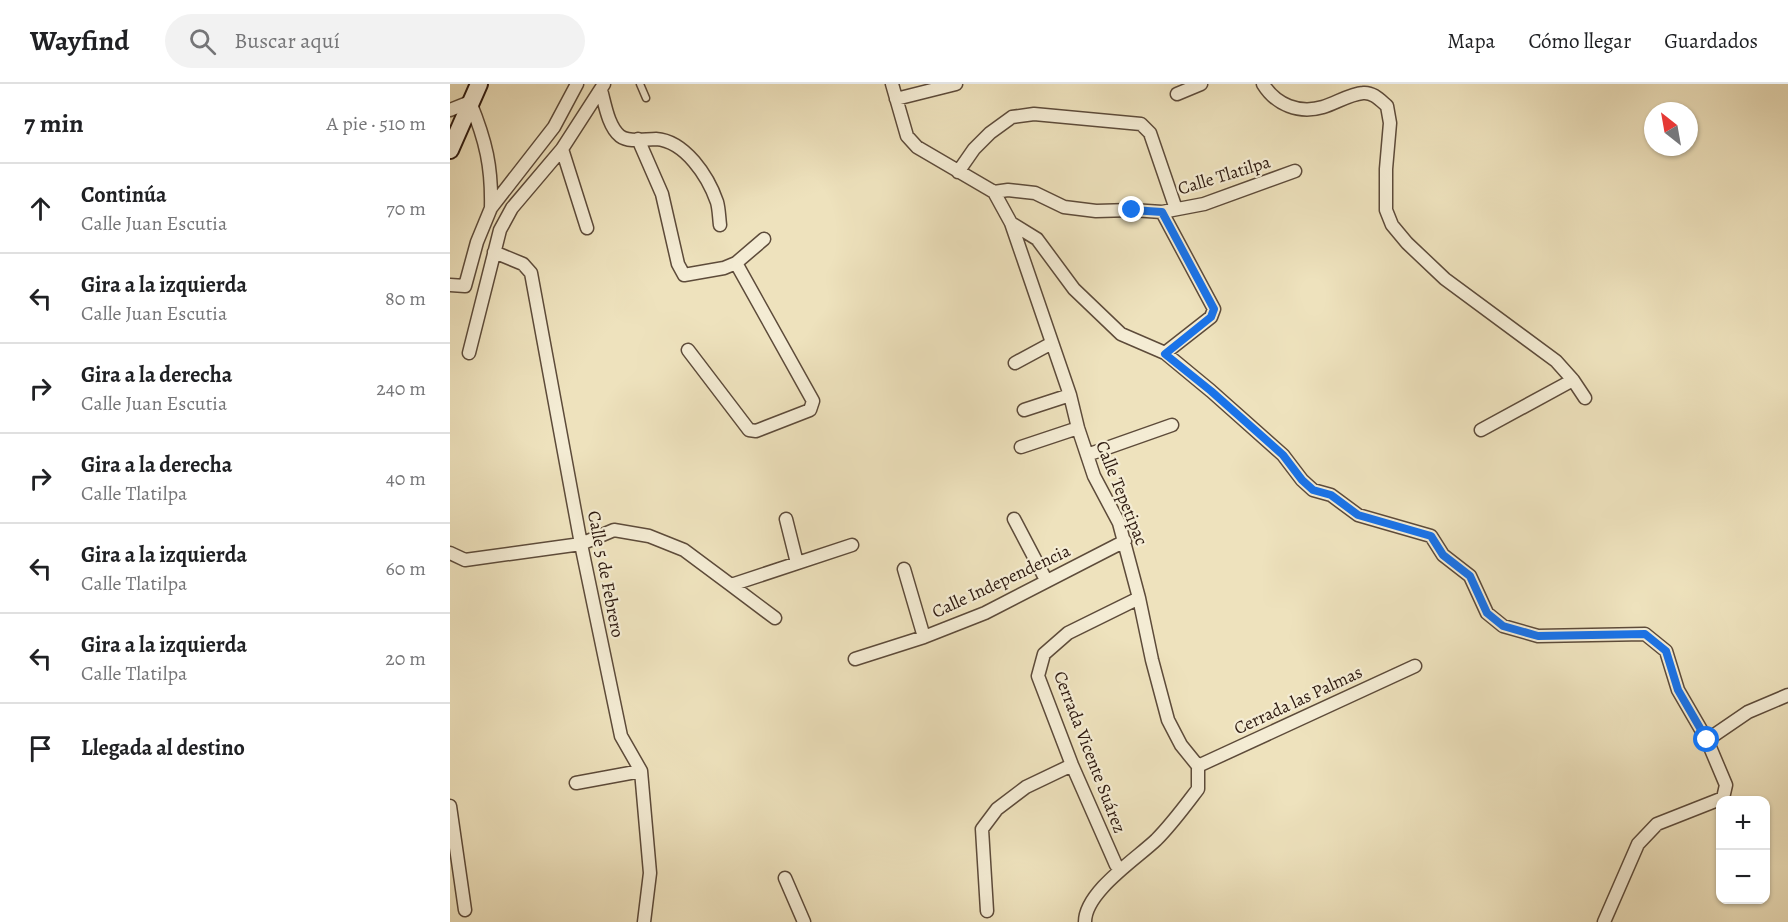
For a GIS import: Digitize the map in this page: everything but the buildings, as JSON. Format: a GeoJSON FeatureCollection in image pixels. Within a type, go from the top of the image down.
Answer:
{"type":"FeatureCollection","features":[{"type":"Feature","properties":{"kind":"main road"},"geometry":{"type":"LineString","coordinates":[[450,150],[479,84]]}},
{"type":"Feature","properties":{"kind":"street"},"geometry":{"type":"LineString","coordinates":[[450,285],[465,286],[491,208],[554,127],[577,84]]}},
{"type":"Feature","properties":{"kind":"street"},"geometry":{"type":"LineString","coordinates":[[892,84],[907,136],[917,147],[994,192]]}},
{"type":"Feature","properties":{"kind":"street"},"geometry":{"type":"LineString","coordinates":[[896,99],[956,84]]}},
{"type":"Feature","properties":{"kind":"street"},"geometry":{"type":"LineString","coordinates":[[1177,94],[1201,84]]}},
{"type":"Feature","properties":{"kind":"street"},"geometry":{"type":"LineString","coordinates":[[1263,84],[1267,92],[1282,104],[1298,110],[1322,108],[1364,93],[1373,95],[1387,106],[1390,123],[1386,170],[1386,210],[1392,225],[1444,279],[1556,360],[1585,398]]}},
{"type":"Feature","properties":{"kind":"street"},"geometry":{"type":"LineString","coordinates":[[602,87],[614,130],[622,138],[673,142],[689,157],[708,182],[717,204],[720,225]]}},
{"type":"Feature","properties":{"kind":"street"},"geometry":{"type":"LineString","coordinates":[[469,353],[500,230],[512,208],[562,149],[602,87]]}},
{"type":"Feature","properties":{"kind":"street"},"geometry":{"type":"LineString","coordinates":[[450,110],[470,102],[483,135],[491,176],[491,208]]}},
{"type":"Feature","properties":{"kind":"street"},"geometry":{"type":"LineString","coordinates":[[958,172],[974,149],[990,132],[1012,117],[1034,114],[1141,124],[1150,133],[1176,209]]}},
{"type":"Feature","properties":{"kind":"street"},"geometry":{"type":"LineString","coordinates":[[638,139],[662,194],[678,264],[684,275],[724,268],[736,262],[764,238]]}},
{"type":"Feature","properties":{"kind":"street"},"geometry":{"type":"LineString","coordinates":[[562,149],[587,228]]}},
{"type":"Feature","properties":{"kind":"street","name":"Calle Tlatilpa"},"geometry":{"type":"LineString","coordinates":[[994,192],[1008,190],[1035,193],[1064,207],[1096,211],[1162,212],[1204,204],[1295,171]]}},
{"type":"Feature","properties":{"kind":"street","name":"Calle Tepetipac"},"geometry":{"type":"LineString","coordinates":[[994,192],[1011,223],[1070,395],[1094,476],[1119,523],[1125,541],[1168,720],[1181,745],[1198,766]]}},
{"type":"Feature","properties":{"kind":"street","name":"Calle Tlatilpa"},"geometry":{"type":"LineString","coordinates":[[1162,212],[1214,309],[1211,317],[1165,354]]}},
{"type":"Feature","properties":{"kind":"street"},"geometry":{"type":"LineString","coordinates":[[1011,223],[1037,239],[1074,289],[1120,334],[1165,354],[1211,391],[1283,455],[1302,480],[1313,490],[1331,495],[1358,515],[1431,536],[1443,555],[1470,576],[1487,613],[1503,626],[1538,636],[1645,634],[1666,651],[1678,690],[1707,740],[1726,785],[1723,798],[1657,824],[1638,844],[1604,922]]}},
{"type":"Feature","properties":{"kind":"street","name":"Calle 5 de Febrero"},"geometry":{"type":"LineString","coordinates":[[494,252],[523,264],[531,273],[581,544],[621,736],[641,771],[650,873],[644,922]]}},
{"type":"Feature","properties":{"kind":"street"},"geometry":{"type":"LineString","coordinates":[[688,350],[749,430],[756,431],[810,410],[813,401],[736,262]]}},
{"type":"Feature","properties":{"kind":"street"},"geometry":{"type":"LineString","coordinates":[[1015,363],[1052,343]]}},
{"type":"Feature","properties":{"kind":"street"},"geometry":{"type":"LineString","coordinates":[[1481,430],[1573,380]]}},
{"type":"Feature","properties":{"kind":"street"},"geometry":{"type":"LineString","coordinates":[[1024,410],[1070,395]]}},
{"type":"Feature","properties":{"kind":"street"},"geometry":{"type":"LineString","coordinates":[[1087,455],[1172,425]]}},
{"type":"Feature","properties":{"kind":"street"},"geometry":{"type":"LineString","coordinates":[[1021,447],[1078,428]]}},
{"type":"Feature","properties":{"kind":"street"},"geometry":{"type":"LineString","coordinates":[[786,519],[797,563]]}},
{"type":"Feature","properties":{"kind":"street"},"geometry":{"type":"LineString","coordinates":[[1014,519],[1046,580]]}},
{"type":"Feature","properties":{"kind":"street"},"geometry":{"type":"LineString","coordinates":[[450,553],[465,560],[581,544],[614,530],[649,536],[684,550],[775,618]]}},
{"type":"Feature","properties":{"kind":"street","name":"Calle Independencia"},"geometry":{"type":"LineString","coordinates":[[855,659],[924,637],[985,613],[1125,541]]}},
{"type":"Feature","properties":{"kind":"street"},"geometry":{"type":"LineString","coordinates":[[731,585],[852,545]]}},
{"type":"Feature","properties":{"kind":"street"},"geometry":{"type":"LineString","coordinates":[[904,569],[924,637]]}},
{"type":"Feature","properties":{"kind":"street","name":"Cerrada Vicente Suárez"},"geometry":{"type":"LineString","coordinates":[[1116,865],[1072,765],[1038,676],[1044,654],[1068,633],[1139,598]]}},
{"type":"Feature","properties":{"kind":"street","name":"Cerrada las Palmas"},"geometry":{"type":"LineString","coordinates":[[1198,766],[1414,666]]}},
{"type":"Feature","properties":{"kind":"street"},"geometry":{"type":"LineString","coordinates":[[1707,740],[1748,712],[1788,695]]}},
{"type":"Feature","properties":{"kind":"street"},"geometry":{"type":"LineString","coordinates":[[987,911],[982,829],[997,809],[1026,787],[1072,765]]}},
{"type":"Feature","properties":{"kind":"street"},"geometry":{"type":"LineString","coordinates":[[1085,922],[1091,901],[1126,864],[1156,840],[1198,789],[1198,766]]}},
{"type":"Feature","properties":{"kind":"street"},"geometry":{"type":"LineString","coordinates":[[576,783],[641,771]]}},
{"type":"Feature","properties":{"kind":"street"},"geometry":{"type":"LineString","coordinates":[[450,806],[465,910]]}},
{"type":"Feature","properties":{"kind":"street"},"geometry":{"type":"LineString","coordinates":[[785,878],[804,922]]}},
{"type":"Feature","properties":{"kind":"lane"},"geometry":{"type":"LineString","coordinates":[[640,84],[646,98]]}},
{"type":"Feature","properties":{"kind":"route"},"geometry":{"type":"LineString","coordinates":[[1132,210],[1162,212],[1214,309],[1211,317],[1165,354],[1211,391],[1283,455],[1302,480],[1313,490],[1331,495],[1358,515],[1431,536],[1443,555],[1470,576],[1487,613],[1503,626],[1538,636],[1645,634],[1666,651],[1678,690],[1707,740]]}}]}
